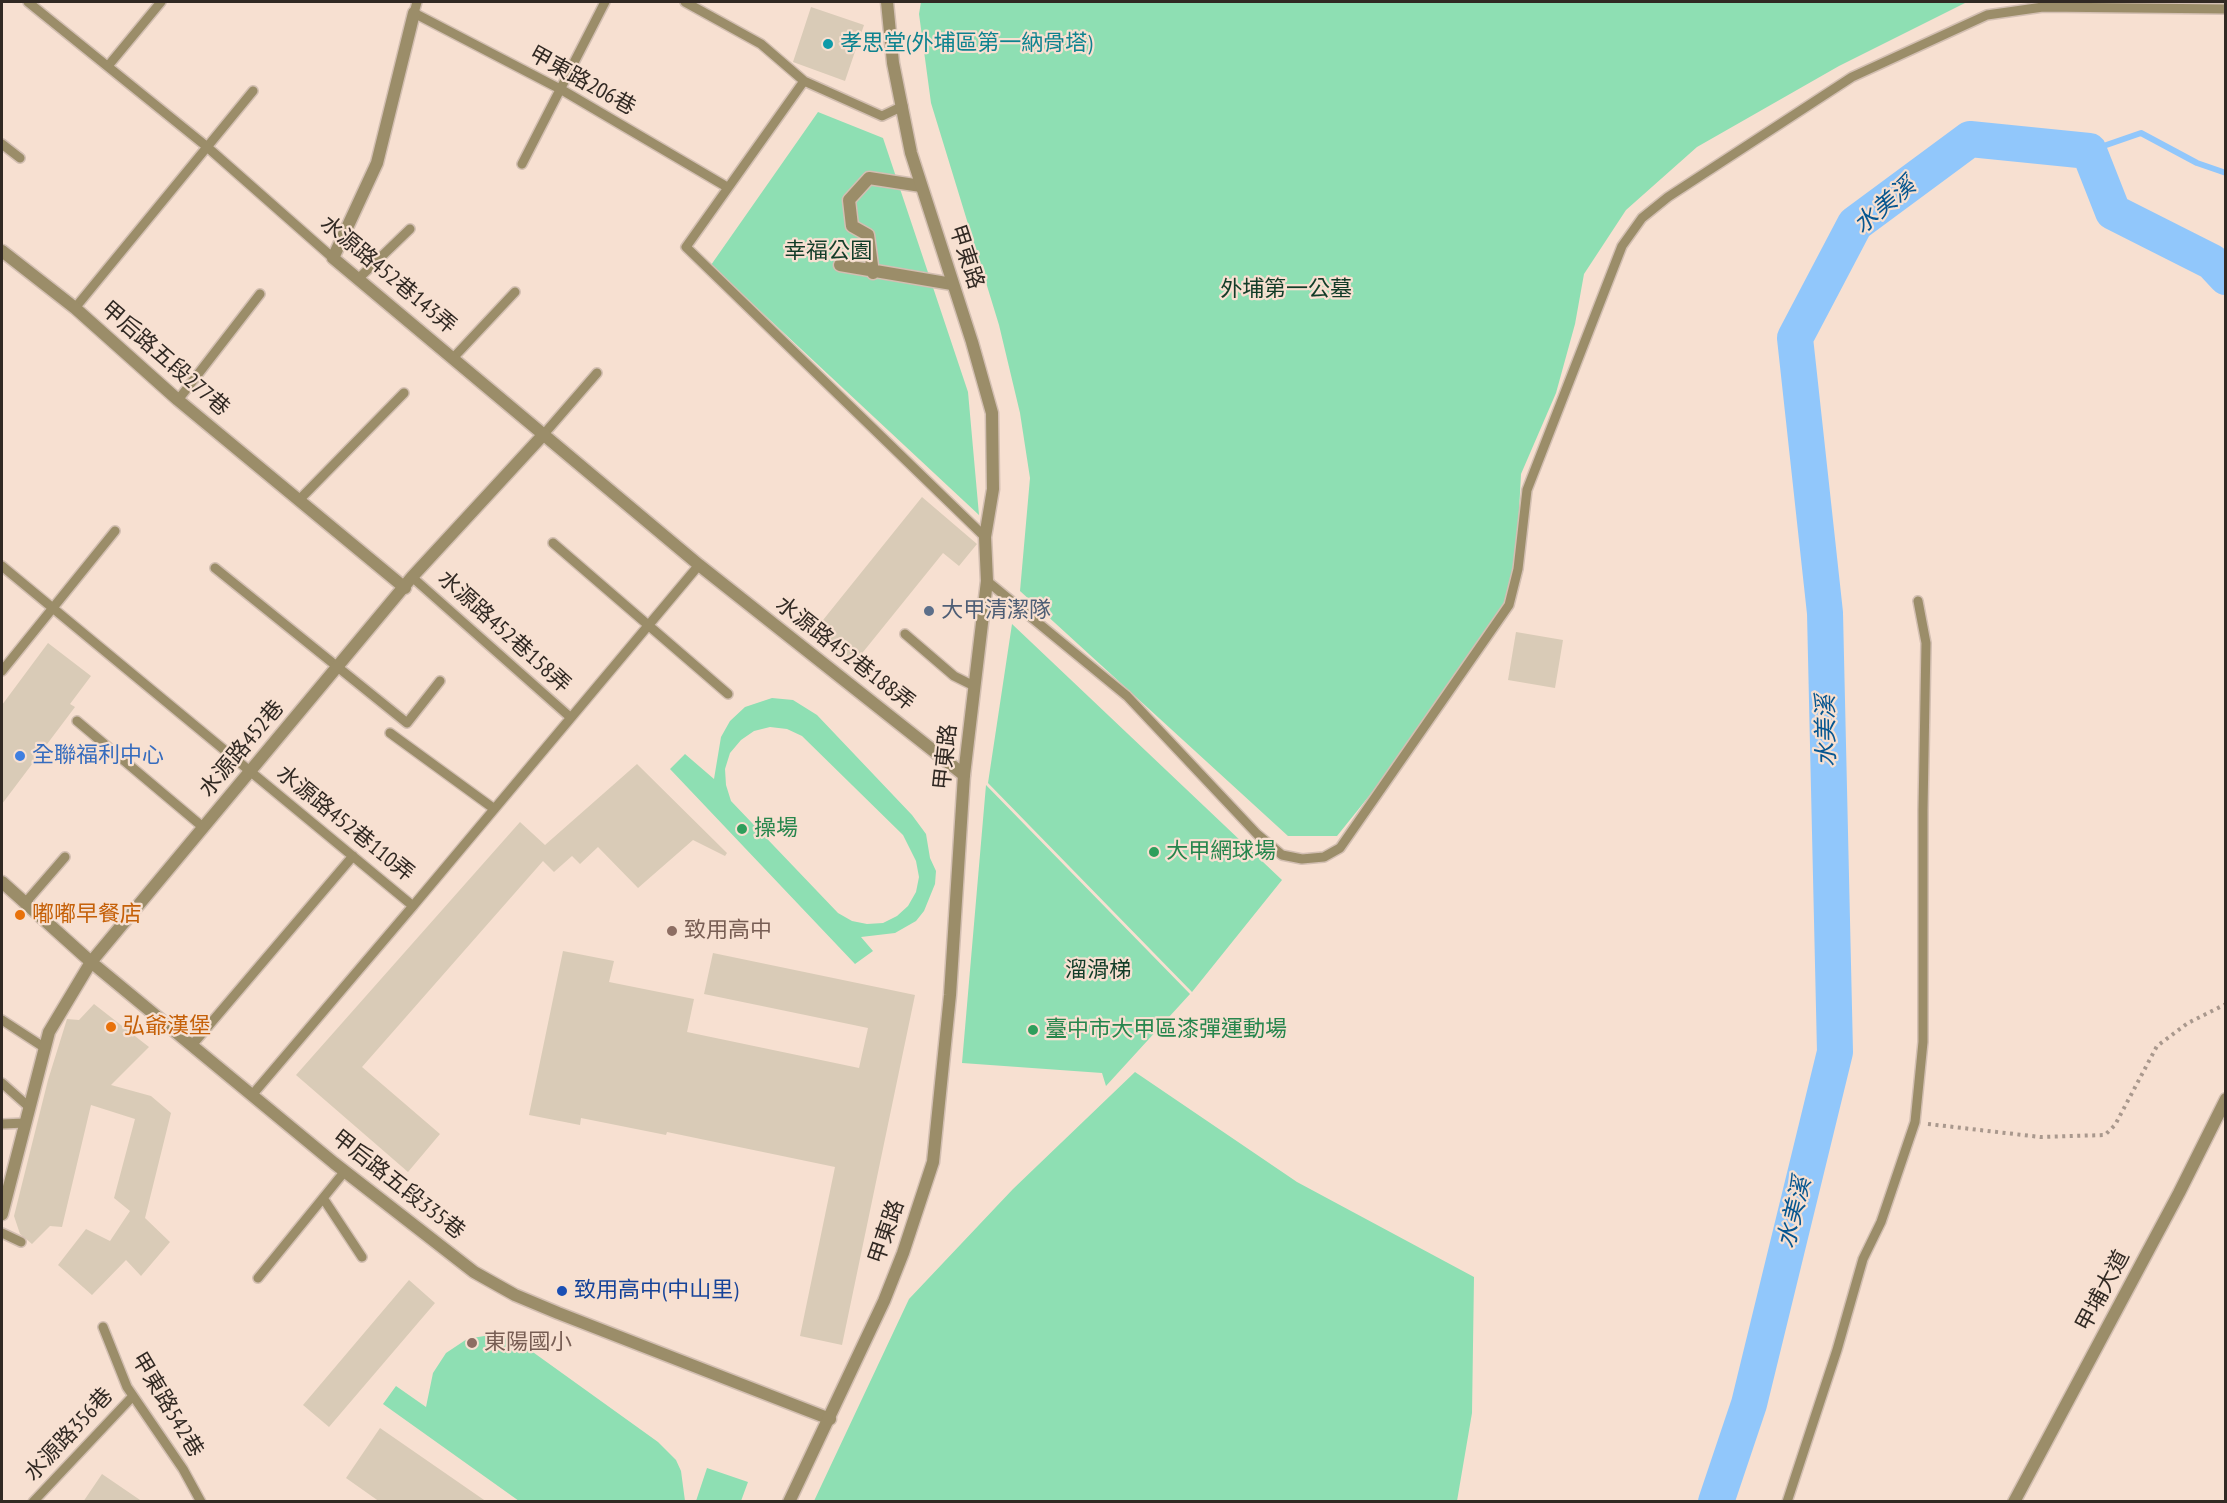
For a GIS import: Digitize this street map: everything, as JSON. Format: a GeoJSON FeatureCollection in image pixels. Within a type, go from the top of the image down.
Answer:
{"type":"FeatureCollection","features":[{"type":"Feature","properties":{"kind":"street","name":"甲東路"},"geometry":{"type":"LineString","coordinates":[[789,1502],[830,1419],[899,1263],[933,1162],[950,996],[964,775],[987,581],[985,537],[993,489],[992,414],[972,342],[951,284],[911,153],[893,63],[887,2]]}},
{"type":"Feature","properties":{"kind":"street"},"geometry":{"type":"LineString","coordinates":[[333,258],[377,163],[416,8]]}},
{"type":"Feature","properties":{"kind":"street"},"geometry":{"type":"LineString","coordinates":[[873,273],[868,235],[852,226],[849,200],[869,178],[921,186]]}},
{"type":"Feature","properties":{"kind":"street","name":"甲后路五段277巷"},"geometry":{"type":"LineString","coordinates":[[2,251],[75,308],[178,400],[300,499],[408,582]]}},
{"type":"Feature","properties":{"kind":"street","name":"水源路452巷143弄"},"geometry":{"type":"LineString","coordinates":[[333,258],[544,434]]}},
{"type":"Feature","properties":{"kind":"street"},"geometry":{"type":"LineString","coordinates":[[840,265],[873,273],[951,284]]}},
{"type":"Feature","properties":{"kind":"street","name":"水源路452巷188弄"},"geometry":{"type":"LineString","coordinates":[[544,434],[699,565],[964,775]]}},
{"type":"Feature","properties":{"kind":"street","name":"水源路452巷"},"geometry":{"type":"LineString","coordinates":[[2,1214],[49,1032],[91,962],[408,582],[544,434]]}},
{"type":"Feature","properties":{"kind":"street","name":"甲后路五段335巷"},"geometry":{"type":"LineString","coordinates":[[2,882],[91,962],[345,1171],[474,1272],[515,1295],[830,1419]]}},
{"type":"Feature","properties":{"kind":"street","name":"甲埔大道"},"geometry":{"type":"LineString","coordinates":[[2014,1502],[2179,1193],[2226,1099]]}},
{"type":"Feature","properties":{"kind":"lane","name":"水源路452巷143弄"},"geometry":{"type":"LineString","coordinates":[[28,2],[206,146],[333,258]]}},
{"type":"Feature","properties":{"kind":"lane"},"geometry":{"type":"LineString","coordinates":[[108,66],[161,2]]}},
{"type":"Feature","properties":{"kind":"lane"},"geometry":{"type":"LineString","coordinates":[[522,164],[562,90],[605,2]]}},
{"type":"Feature","properties":{"kind":"lane"},"geometry":{"type":"LineString","coordinates":[[685,2],[761,44],[804,81],[882,116],[903,106]]}},
{"type":"Feature","properties":{"kind":"lane"},"geometry":{"type":"LineString","coordinates":[[987,581],[1127,696],[1257,834],[1282,855],[1302,859],[1324,857],[1340,848],[1509,605],[1518,569],[1527,490],[1622,246],[1642,218],[1668,197],[1852,77],[1987,15],[2043,7],[2226,9]]}},
{"type":"Feature","properties":{"kind":"lane","name":"甲東路206巷"},"geometry":{"type":"LineString","coordinates":[[416,8],[727,187]]}},
{"type":"Feature","properties":{"kind":"lane"},"geometry":{"type":"LineString","coordinates":[[804,81],[686,246],[985,537]]}},
{"type":"Feature","properties":{"kind":"lane"},"geometry":{"type":"LineString","coordinates":[[75,308],[253,91]]}},
{"type":"Feature","properties":{"kind":"lane"},"geometry":{"type":"LineString","coordinates":[[2,144],[20,158]]}},
{"type":"Feature","properties":{"kind":"lane"},"geometry":{"type":"LineString","coordinates":[[359,278],[410,229]]}},
{"type":"Feature","properties":{"kind":"lane"},"geometry":{"type":"LineString","coordinates":[[454,357],[515,292]]}},
{"type":"Feature","properties":{"kind":"lane"},"geometry":{"type":"LineString","coordinates":[[178,400],[260,294]]}},
{"type":"Feature","properties":{"kind":"lane"},"geometry":{"type":"LineString","coordinates":[[544,434],[597,373]]}},
{"type":"Feature","properties":{"kind":"lane"},"geometry":{"type":"LineString","coordinates":[[300,499],[404,393]]}},
{"type":"Feature","properties":{"kind":"lane"},"geometry":{"type":"LineString","coordinates":[[2,671],[115,531]]}},
{"type":"Feature","properties":{"kind":"lane"},"geometry":{"type":"LineString","coordinates":[[553,543],[648,628],[728,694]]}},
{"type":"Feature","properties":{"kind":"lane"},"geometry":{"type":"LineString","coordinates":[[648,628],[699,565]]}},
{"type":"Feature","properties":{"kind":"lane","name":"水源路452巷110弄"},"geometry":{"type":"LineString","coordinates":[[2,566],[413,906],[493,808]]}},
{"type":"Feature","properties":{"kind":"lane"},"geometry":{"type":"LineString","coordinates":[[215,568],[407,723],[440,681]]}},
{"type":"Feature","properties":{"kind":"lane","name":"水源路452巷158弄"},"geometry":{"type":"LineString","coordinates":[[408,582],[570,717]]}},
{"type":"Feature","properties":{"kind":"lane"},"geometry":{"type":"LineString","coordinates":[[1787,1502],[1837,1350],[1863,1259],[1881,1222],[1915,1122],[1923,1042],[1926,643],[1918,601]]}},
{"type":"Feature","properties":{"kind":"lane","name":"水源路452巷158弄"},"geometry":{"type":"LineString","coordinates":[[493,808],[648,628]]}},
{"type":"Feature","properties":{"kind":"lane"},"geometry":{"type":"LineString","coordinates":[[905,634],[954,676],[974,686]]}},
{"type":"Feature","properties":{"kind":"lane"},"geometry":{"type":"LineString","coordinates":[[77,721],[204,828]]}},
{"type":"Feature","properties":{"kind":"lane"},"geometry":{"type":"LineString","coordinates":[[390,732],[493,808]]}},
{"type":"Feature","properties":{"kind":"lane"},"geometry":{"type":"LineString","coordinates":[[193,1044],[353,856]]}},
{"type":"Feature","properties":{"kind":"lane"},"geometry":{"type":"LineString","coordinates":[[26,902],[66,857]]}},
{"type":"Feature","properties":{"kind":"lane"},"geometry":{"type":"LineString","coordinates":[[253,1094],[413,906]]}},
{"type":"Feature","properties":{"kind":"lane"},"geometry":{"type":"LineString","coordinates":[[2,1020],[45,1048]]}},
{"type":"Feature","properties":{"kind":"lane"},"geometry":{"type":"LineString","coordinates":[[2,1083],[29,1107]]}},
{"type":"Feature","properties":{"kind":"lane"},"geometry":{"type":"LineString","coordinates":[[2,1124],[25,1123]]}},
{"type":"Feature","properties":{"kind":"lane"},"geometry":{"type":"LineString","coordinates":[[258,1278],[345,1171]]}},
{"type":"Feature","properties":{"kind":"lane"},"geometry":{"type":"LineString","coordinates":[[323,1198],[362,1257]]}},
{"type":"Feature","properties":{"kind":"lane"},"geometry":{"type":"LineString","coordinates":[[2,1233],[21,1242]]}},
{"type":"Feature","properties":{"kind":"lane","name":"甲東路542巷"},"geometry":{"type":"LineString","coordinates":[[103,1327],[127,1387],[183,1469],[201,1502]]}},
{"type":"Feature","properties":{"kind":"lane","name":"水源路356巷"},"geometry":{"type":"LineString","coordinates":[[33,1502],[133,1395]]}},
{"type":"Feature","properties":{"kind":"path"},"geometry":{"type":"LineString","coordinates":[[1915,1122],[2040,1137],[2105,1135],[2115,1125],[2157,1046],[2188,1023],[2226,1005]]}},
{"type":"Feature","properties":{"kind":"green space","name":"外埔第一公墓"},"geometry":{"type":"Polygon","coordinates":[[[921,2],[1967,2],[1839,66],[1697,147],[1626,210],[1584,274],[1575,324],[1556,393],[1521,474],[1515,587],[1477,649],[1406,750],[1337,836],[1288,836],[1020,591],[1030,478],[1020,413],[999,325],[931,103],[919,14],[921,2]]]}},
{"type":"Feature","properties":{"kind":"green space","name":"幸福公園"},"geometry":{"type":"Polygon","coordinates":[[[818,112],[883,138],[968,392],[979,515],[711,265],[818,112]]]}},
{"type":"Feature","properties":{"kind":"green space","name":"大甲網球場"},"geometry":{"type":"Polygon","coordinates":[[[1012,624],[1282,880],[1192,992],[988,783],[1012,624]]]}},
{"type":"Feature","properties":{"kind":"green space","name":"操場"},"geometry":{"type":"Polygon","coordinates":[[[772,698],[793,700],[817,715],[912,815],[926,834],[930,858],[936,871],[935,884],[924,911],[916,921],[895,933],[861,937],[873,951],[855,964],[670,769],[685,754],[714,779],[721,737],[730,721],[745,707],[772,698]],[[770,727],[754,731],[741,740],[730,753],[725,769],[726,785],[731,801],[838,913],[852,921],[867,924],[883,923],[897,916],[908,906],[916,892],[919,877],[916,861],[903,835],[802,736],[787,729],[770,727]]]}},
{"type":"Feature","properties":{"kind":"green space","name":"溜滑梯"},"geometry":{"type":"Polygon","coordinates":[[[986,785],[1190,994],[1106,1086],[1102,1073],[962,1063],[986,785]]]}},
{"type":"Feature","properties":{"kind":"green space"},"geometry":{"type":"Polygon","coordinates":[[[1135,1072],[1297,1182],[1474,1277],[1472,1413],[1457,1501],[814,1501],[909,1299],[1013,1189],[1135,1072]]]}},
{"type":"Feature","properties":{"kind":"green space"},"geometry":{"type":"Polygon","coordinates":[[[490,1335],[523,1345],[658,1442],[676,1460],[681,1471],[685,1501],[519,1501],[383,1404],[396,1386],[426,1407],[433,1373],[446,1353],[467,1339],[490,1335]]]}},
{"type":"Feature","properties":{"kind":"green space"},"geometry":{"type":"Polygon","coordinates":[[[707,1468],[748,1482],[741,1501],[696,1501],[707,1468]]]}},
{"type":"Feature","properties":{"kind":"building","name":"孝思堂(外埔區第一納骨塔)"},"geometry":{"type":"Polygon","coordinates":[[[811,7],[864,25],[845,81],[793,62],[811,7]]]}},
{"type":"Feature","properties":{"kind":"building","name":"大甲清潔隊"},"geometry":{"type":"Polygon","coordinates":[[[922,497],[977,544],[959,566],[943,553],[855,662],[815,630],[922,497]]]}},
{"type":"Feature","properties":{"kind":"building"},"geometry":{"type":"Polygon","coordinates":[[[1516,632],[1563,640],[1555,688],[1508,680],[1516,632]]]}},
{"type":"Feature","properties":{"kind":"building","name":"全聯福利中心"},"geometry":{"type":"Polygon","coordinates":[[[48,643],[91,676],[70,704],[75,707],[2,804],[2,705],[48,643]]]}},
{"type":"Feature","properties":{"kind":"building"},"geometry":{"type":"Polygon","coordinates":[[[637,764],[727,853],[725,856],[693,840],[638,888],[598,847],[580,864],[572,856],[554,872],[543,861],[362,1067],[440,1134],[408,1172],[296,1075],[520,822],[545,845],[637,764]]]}},
{"type":"Feature","properties":{"kind":"building"},"geometry":{"type":"Polygon","coordinates":[[[563,951],[614,961],[609,982],[694,999],[687,1032],[859,1068],[868,1028],[704,994],[713,953],[915,995],[842,1345],[800,1336],[835,1167],[667,1132],[666,1135],[581,1118],[580,1125],[529,1115],[563,951]]]}},
{"type":"Feature","properties":{"kind":"building"},"geometry":{"type":"Polygon","coordinates":[[[94,1004],[149,1047],[111,1085],[151,1096],[171,1113],[145,1218],[170,1242],[141,1276],[126,1260],[92,1295],[58,1265],[86,1229],[110,1241],[130,1211],[114,1198],[135,1119],[91,1105],[62,1227],[50,1226],[32,1244],[20,1234],[14,1216],[48,1080],[67,1019],[79,1020],[94,1004]]]}},
{"type":"Feature","properties":{"kind":"building"},"geometry":{"type":"Polygon","coordinates":[[[409,1280],[435,1303],[329,1427],[303,1405],[409,1280]]]}},
{"type":"Feature","properties":{"kind":"building"},"geometry":{"type":"Polygon","coordinates":[[[380,1428],[487,1502],[380,1502],[346,1478],[380,1428]]]}},
{"type":"Feature","properties":{"kind":"building"},"geometry":{"type":"Polygon","coordinates":[[[102,1474],[143,1502],[83,1502],[102,1474]]]}},
{"type":"Feature","properties":{"kind":"waterway"},"geometry":{"type":"LineString","coordinates":[[2089,151],[2141,133],[2197,163],[2226,173]]}},
{"type":"Feature","properties":{"kind":"waterway","name":"水美溪"},"geometry":{"type":"LineString","coordinates":[[1716,1502],[1749,1404],[1835,1052],[1825,613],[1795,338],[1855,224],[1970,139],[2089,151],[2113,212],[2212,262],[2226,277]]}},
{"type":"Feature","properties":{"kind":"place","name":"孝思堂(外埔區第一納骨塔)"},"geometry":{"type":"Point","coordinates":[828,44]}},
{"type":"Feature","properties":{"kind":"place","name":"大甲清潔隊"},"geometry":{"type":"Point","coordinates":[929,611]}},
{"type":"Feature","properties":{"kind":"place","name":"全聯福利中心"},"geometry":{"type":"Point","coordinates":[20,756]}},
{"type":"Feature","properties":{"kind":"place","name":"操場"},"geometry":{"type":"Point","coordinates":[742,829]}},
{"type":"Feature","properties":{"kind":"place","name":"大甲網球場"},"geometry":{"type":"Point","coordinates":[1154,852]}},
{"type":"Feature","properties":{"kind":"place","name":"嘟嘟早餐店"},"geometry":{"type":"Point","coordinates":[20,915]}},
{"type":"Feature","properties":{"kind":"place","name":"致用高中"},"geometry":{"type":"Point","coordinates":[672,931]}},
{"type":"Feature","properties":{"kind":"place","name":"弘爺漢堡"},"geometry":{"type":"Point","coordinates":[111,1027]}},
{"type":"Feature","properties":{"kind":"place","name":"臺中市大甲區漆彈運動場"},"geometry":{"type":"Point","coordinates":[1033,1030]}},
{"type":"Feature","properties":{"kind":"place","name":"致用高中(中山里)"},"geometry":{"type":"Point","coordinates":[562,1291]}},
{"type":"Feature","properties":{"kind":"place","name":"東陽國小"},"geometry":{"type":"Point","coordinates":[472,1343]}}]}
